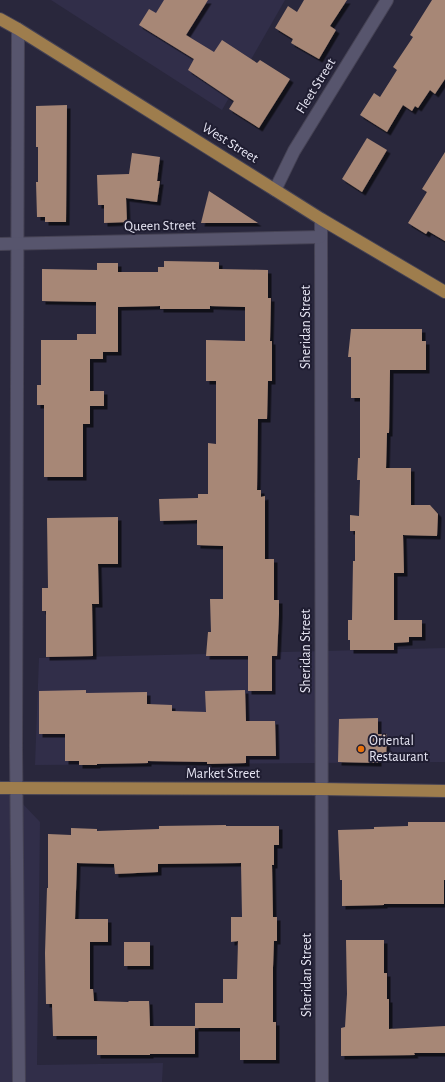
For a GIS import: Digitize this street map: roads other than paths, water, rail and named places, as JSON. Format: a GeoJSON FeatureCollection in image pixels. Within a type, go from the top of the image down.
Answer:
{"type":"FeatureCollection","features":[{"type":"Feature","properties":{"kind":"main road","name":"West Street"},"geometry":{"type":"LineString","coordinates":[[0,19],[321,220],[445,292]]}},
{"type":"Feature","properties":{"kind":"main road","name":"Market Street"},"geometry":{"type":"LineString","coordinates":[[0,788],[445,791]]}},
{"type":"Feature","properties":{"kind":"street","name":"Fleet Street"},"geometry":{"type":"LineString","coordinates":[[275,190],[294,151],[386,0]]}},
{"type":"Feature","properties":{"kind":"street"},"geometry":{"type":"LineString","coordinates":[[18,29],[16,788],[19,1082]]}},
{"type":"Feature","properties":{"kind":"street","name":"Sheridan Street"},"geometry":{"type":"LineString","coordinates":[[321,220],[322,1082]]}},
{"type":"Feature","properties":{"kind":"street","name":"Queen Street"},"geometry":{"type":"LineString","coordinates":[[0,244],[320,237]]}},
{"type":"Feature","properties":{"kind":"place","name":"Oriental Restaurant"},"geometry":{"type":"Point","coordinates":[361,749]}}]}
